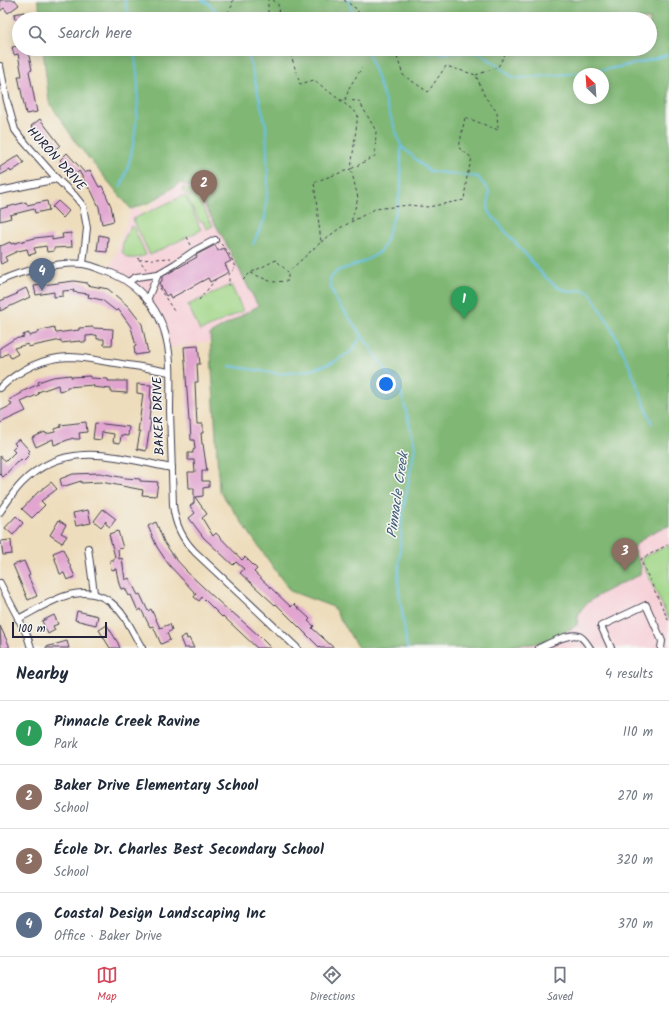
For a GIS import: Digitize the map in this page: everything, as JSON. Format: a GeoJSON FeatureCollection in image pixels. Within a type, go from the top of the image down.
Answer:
{"type":"FeatureCollection","features":[{"type":"Feature","properties":{"kind":"street","name":"HURON DRIVE"},"geometry":{"type":"LineString","coordinates":[[0,66],[7,101],[16,130],[21,138],[57,179],[83,206],[87,228],[83,264]]}},
{"type":"Feature","properties":{"kind":"street"},"geometry":{"type":"LineString","coordinates":[[0,103],[7,101]]}},
{"type":"Feature","properties":{"kind":"street"},"geometry":{"type":"LineString","coordinates":[[0,191],[57,179]]}},
{"type":"Feature","properties":{"kind":"street"},"geometry":{"type":"LineString","coordinates":[[128,282],[136,277],[158,274],[176,264],[194,251],[215,240]]}},
{"type":"Feature","properties":{"kind":"street","name":"BAKER DRIVE"},"geometry":{"type":"LineString","coordinates":[[0,281],[16,274],[46,267],[76,263],[109,271],[136,288],[147,300],[159,319],[164,331],[168,348],[175,517],[181,534],[195,552],[297,648]]}},
{"type":"Feature","properties":{"kind":"street"},"geometry":{"type":"LineString","coordinates":[[147,300],[158,274]]}},
{"type":"Feature","properties":{"kind":"street"},"geometry":{"type":"LineString","coordinates":[[0,388],[28,367],[59,358],[80,358],[169,372]]}},
{"type":"Feature","properties":{"kind":"street"},"geometry":{"type":"LineString","coordinates":[[0,512],[16,490],[33,473],[52,462],[68,457],[82,454],[102,455],[172,468]]}},
{"type":"Feature","properties":{"kind":"street"},"geometry":{"type":"LineString","coordinates":[[88,548],[94,594]]}},
{"type":"Feature","properties":{"kind":"street"},"geometry":{"type":"LineString","coordinates":[[0,583],[27,635],[31,648]]}},
{"type":"Feature","properties":{"kind":"street"},"geometry":{"type":"LineString","coordinates":[[18,619],[67,595],[81,593],[94,594],[105,598],[118,609],[142,648]]}},
{"type":"Feature","properties":{"kind":"street"},"geometry":{"type":"LineString","coordinates":[[611,648],[601,626],[646,605],[662,642],[661,648]]}},
{"type":"Feature","properties":{"kind":"street"},"geometry":{"type":"LineString","coordinates":[[539,648],[568,636],[575,635],[582,637],[590,648]]}},
{"type":"Feature","properties":{"kind":"path"},"geometry":{"type":"LineString","coordinates":[[228,12],[232,6],[233,0]]}},
{"type":"Feature","properties":{"kind":"path"},"geometry":{"type":"LineString","coordinates":[[268,0],[268,12]]}},
{"type":"Feature","properties":{"kind":"path"},"geometry":{"type":"LineString","coordinates":[[273,0],[278,4],[279,12]]}},
{"type":"Feature","properties":{"kind":"path"},"geometry":{"type":"LineString","coordinates":[[344,0],[358,10],[358,12]]}},
{"type":"Feature","properties":{"kind":"path"},"geometry":{"type":"LineString","coordinates":[[291,56],[300,84],[314,80],[358,114],[351,169],[358,198],[351,223]]}},
{"type":"Feature","properties":{"kind":"path"},"geometry":{"type":"LineString","coordinates":[[397,56],[403,75],[428,92],[446,66],[476,75],[498,67],[504,56]]}},
{"type":"Feature","properties":{"kind":"path"},"geometry":{"type":"LineString","coordinates":[[345,100],[350,86],[362,68]]}},
{"type":"Feature","properties":{"kind":"path"},"geometry":{"type":"LineString","coordinates":[[288,272],[321,242],[340,228],[374,209],[409,205],[428,207],[464,200],[467,176],[472,158],[459,148],[465,117],[498,130],[497,112],[485,97],[476,75]]}},
{"type":"Feature","properties":{"kind":"path"},"geometry":{"type":"LineString","coordinates":[[321,242],[314,182],[351,169],[375,156],[376,131],[358,101],[340,100]]}},
{"type":"Feature","properties":{"kind":"path"},"geometry":{"type":"LineString","coordinates":[[187,237],[194,251]]}},
{"type":"Feature","properties":{"kind":"path"},"geometry":{"type":"LineString","coordinates":[[215,240],[227,250],[236,267],[229,274],[229,286]]}},
{"type":"Feature","properties":{"kind":"path"},"geometry":{"type":"LineString","coordinates":[[138,258],[147,269]]}},
{"type":"Feature","properties":{"kind":"path"},"geometry":{"type":"LineString","coordinates":[[140,260],[173,258],[176,264]]}},
{"type":"Feature","properties":{"kind":"path"},"geometry":{"type":"LineString","coordinates":[[243,280],[250,273],[276,260],[288,272],[288,281],[272,282],[250,273]]}},
{"type":"Feature","properties":{"kind":"path"},"geometry":{"type":"LineString","coordinates":[[199,300],[216,280]]}},
{"type":"Feature","properties":{"kind":"path"},"geometry":{"type":"LineString","coordinates":[[157,284],[174,311]]}},
{"type":"Feature","properties":{"kind":"path"},"geometry":{"type":"LineString","coordinates":[[669,544],[641,558],[641,561],[669,622]]}},
{"type":"Feature","properties":{"kind":"shaded area"},"geometry":{"type":"Polygon","coordinates":[[[108,88],[297,301],[222,340],[168,348],[167,341],[147,299],[109,271],[132,208],[145,212],[159,198],[108,88]]]}},
{"type":"Feature","properties":{"kind":"shaded area"},"geometry":{"type":"Polygon","coordinates":[[[669,500],[669,648],[484,648],[669,500]]]}},
{"type":"Feature","properties":{"kind":"green space"},"geometry":{"type":"Polygon","coordinates":[[[37,0],[669,0],[669,526],[649,534],[633,549],[641,566],[640,575],[591,600],[580,612],[577,625],[550,639],[533,644],[515,645],[505,648],[358,648],[333,607],[290,591],[219,490],[210,334],[258,306],[221,234],[194,188],[180,183],[151,202],[131,209],[77,144],[49,102],[44,56],[657,56],[657,12],[40,12],[37,0]]]}},
{"type":"Feature","properties":{"kind":"green space"},"geometry":{"type":"Polygon","coordinates":[[[183,187],[194,192],[213,226],[206,229],[203,221],[200,222],[187,198],[191,196],[182,191],[183,187]]]}},
{"type":"Feature","properties":{"kind":"green space"},"geometry":{"type":"Polygon","coordinates":[[[185,195],[201,230],[150,255],[133,219],[185,195]]]}},
{"type":"Feature","properties":{"kind":"green space"},"geometry":{"type":"Polygon","coordinates":[[[131,226],[134,228],[146,255],[129,258],[126,257],[122,251],[123,241],[131,226]]]}},
{"type":"Feature","properties":{"kind":"green space"},"geometry":{"type":"Polygon","coordinates":[[[231,285],[243,311],[200,331],[188,305],[231,285]]]}},
{"type":"Feature","properties":{"kind":"green space"},"geometry":{"type":"Polygon","coordinates":[[[669,545],[669,620],[641,560],[643,557],[669,545]]]}},
{"type":"Feature","properties":{"kind":"building"},"geometry":{"type":"Polygon","coordinates":[[[0,0],[15,0],[19,5],[8,13],[4,8],[0,11],[0,0]]]}},
{"type":"Feature","properties":{"kind":"building"},"geometry":{"type":"Polygon","coordinates":[[[18,56],[29,56],[32,70],[29,71],[37,112],[26,114],[18,76],[22,76],[18,56]]]}},
{"type":"Feature","properties":{"kind":"building"},"geometry":{"type":"Polygon","coordinates":[[[40,119],[60,145],[53,152],[31,126],[40,119]]]}},
{"type":"Feature","properties":{"kind":"building"},"geometry":{"type":"Polygon","coordinates":[[[67,153],[85,173],[90,170],[99,187],[102,186],[111,206],[114,221],[102,224],[99,207],[90,188],[89,189],[79,171],[74,176],[60,160],[67,153]]]}},
{"type":"Feature","properties":{"kind":"building"},"geometry":{"type":"Polygon","coordinates":[[[19,155],[24,163],[11,172],[10,170],[0,175],[0,167],[19,155]]]}},
{"type":"Feature","properties":{"kind":"building"},"geometry":{"type":"Polygon","coordinates":[[[47,201],[49,210],[35,213],[34,209],[10,215],[11,218],[0,221],[0,209],[26,202],[27,205],[47,201]]]}},
{"type":"Feature","properties":{"kind":"building"},"geometry":{"type":"Polygon","coordinates":[[[58,201],[69,211],[63,218],[52,207],[58,201]]]}},
{"type":"Feature","properties":{"kind":"building"},"geometry":{"type":"Polygon","coordinates":[[[71,233],[72,247],[54,248],[54,251],[47,252],[46,246],[34,248],[36,253],[29,255],[27,249],[18,251],[5,257],[7,261],[1,264],[0,245],[1,246],[10,242],[11,244],[35,238],[52,236],[52,240],[63,238],[62,234],[71,233]]]}},
{"type":"Feature","properties":{"kind":"building"},"geometry":{"type":"Polygon","coordinates":[[[99,235],[108,237],[107,252],[97,251],[99,235]]]}},
{"type":"Feature","properties":{"kind":"building"},"geometry":{"type":"Polygon","coordinates":[[[215,245],[218,251],[224,248],[231,261],[225,264],[229,272],[210,282],[208,278],[171,298],[169,294],[166,296],[159,283],[162,281],[162,277],[197,257],[196,255],[215,245]]]}},
{"type":"Feature","properties":{"kind":"building"},"geometry":{"type":"Polygon","coordinates":[[[74,281],[108,289],[128,306],[142,324],[148,353],[135,355],[134,346],[136,346],[131,327],[118,309],[116,311],[102,300],[88,297],[89,294],[73,292],[74,290],[63,291],[63,296],[54,297],[54,292],[36,295],[34,286],[74,281]]]}},
{"type":"Feature","properties":{"kind":"building"},"geometry":{"type":"Polygon","coordinates":[[[26,288],[30,297],[0,311],[0,301],[17,294],[16,293],[26,288]]]}},
{"type":"Feature","properties":{"kind":"building"},"geometry":{"type":"Polygon","coordinates":[[[54,327],[56,333],[79,330],[79,328],[93,327],[113,329],[112,345],[104,345],[104,339],[97,339],[97,335],[86,336],[86,342],[80,341],[61,343],[61,340],[28,347],[28,344],[14,348],[18,354],[11,358],[8,353],[0,358],[0,348],[14,339],[24,337],[23,335],[29,333],[29,336],[39,333],[38,331],[54,327]]]}},
{"type":"Feature","properties":{"kind":"building"},"geometry":{"type":"Polygon","coordinates":[[[198,346],[200,364],[197,364],[198,382],[195,382],[197,424],[203,424],[203,433],[201,433],[207,471],[202,471],[202,481],[209,481],[209,487],[203,488],[203,496],[195,497],[207,514],[202,518],[213,536],[216,533],[242,560],[245,557],[257,569],[254,572],[291,607],[294,604],[310,619],[308,621],[314,626],[312,628],[334,648],[320,648],[276,604],[275,605],[240,573],[244,569],[236,562],[233,565],[204,538],[189,518],[195,513],[190,506],[194,503],[194,488],[189,488],[188,472],[195,472],[194,460],[188,460],[188,453],[193,453],[193,450],[195,449],[194,440],[191,440],[184,347],[198,346]]]}},
{"type":"Feature","properties":{"kind":"building"},"geometry":{"type":"Polygon","coordinates":[[[71,375],[71,377],[90,376],[90,378],[108,379],[108,381],[127,381],[127,393],[111,392],[111,389],[93,387],[94,385],[67,387],[67,389],[59,391],[58,385],[38,392],[39,394],[21,402],[26,411],[0,423],[0,411],[12,405],[9,400],[22,393],[21,392],[39,384],[38,382],[53,377],[71,375]]]}},
{"type":"Feature","properties":{"kind":"building"},"geometry":{"type":"Polygon","coordinates":[[[137,384],[151,385],[149,420],[151,420],[146,451],[137,449],[143,394],[137,393],[137,384]]]}},
{"type":"Feature","properties":{"kind":"building"},"geometry":{"type":"Polygon","coordinates":[[[86,422],[87,432],[79,433],[80,439],[73,438],[54,445],[53,439],[36,447],[32,438],[45,432],[46,434],[55,432],[55,429],[61,427],[60,425],[86,422]]]}},
{"type":"Feature","properties":{"kind":"building"},"geometry":{"type":"Polygon","coordinates":[[[95,423],[129,427],[128,436],[121,435],[120,443],[113,442],[114,434],[102,432],[101,440],[93,439],[95,423]]]}},
{"type":"Feature","properties":{"kind":"building"},"geometry":{"type":"Polygon","coordinates":[[[19,439],[30,451],[28,452],[30,454],[23,461],[21,459],[18,463],[17,462],[3,477],[0,474],[0,456],[6,461],[15,452],[12,449],[16,445],[14,443],[19,439]]]}},
{"type":"Feature","properties":{"kind":"building"},"geometry":{"type":"Polygon","coordinates":[[[100,473],[125,478],[140,479],[140,481],[158,482],[156,496],[142,495],[143,490],[101,482],[81,483],[81,481],[62,487],[60,479],[73,474],[100,473]]]}},
{"type":"Feature","properties":{"kind":"building"},"geometry":{"type":"Polygon","coordinates":[[[51,482],[57,489],[41,501],[45,505],[32,518],[22,509],[37,493],[51,482]]]}},
{"type":"Feature","properties":{"kind":"building"},"geometry":{"type":"Polygon","coordinates":[[[103,509],[116,519],[110,527],[106,524],[106,521],[101,527],[94,521],[103,509]]]}},
{"type":"Feature","properties":{"kind":"building"},"geometry":{"type":"Polygon","coordinates":[[[88,510],[91,523],[76,526],[73,513],[88,510]]]}},
{"type":"Feature","properties":{"kind":"building"},"geometry":{"type":"Polygon","coordinates":[[[16,516],[23,523],[13,535],[5,528],[16,516]]]}},
{"type":"Feature","properties":{"kind":"building"},"geometry":{"type":"Polygon","coordinates":[[[59,520],[66,525],[61,533],[67,536],[62,543],[50,535],[59,520]]]}},
{"type":"Feature","properties":{"kind":"building"},"geometry":{"type":"Polygon","coordinates":[[[156,522],[164,542],[186,571],[271,648],[257,648],[202,597],[199,601],[194,597],[196,594],[169,565],[157,547],[148,526],[156,522]]]}},
{"type":"Feature","properties":{"kind":"building"},"geometry":{"type":"Polygon","coordinates":[[[118,531],[123,548],[118,549],[119,559],[122,558],[125,580],[129,578],[138,595],[140,594],[148,611],[151,609],[160,628],[170,624],[172,630],[167,633],[170,640],[161,644],[153,626],[150,627],[141,609],[138,611],[131,595],[129,596],[125,588],[121,589],[116,569],[111,570],[110,560],[114,560],[115,557],[109,534],[118,531]]]}},
{"type":"Feature","properties":{"kind":"building"},"geometry":{"type":"Polygon","coordinates":[[[11,540],[12,554],[3,555],[1,541],[11,540]]]}},
{"type":"Feature","properties":{"kind":"building"},"geometry":{"type":"Polygon","coordinates":[[[63,549],[75,577],[67,580],[64,573],[60,574],[53,553],[63,549]]]}},
{"type":"Feature","properties":{"kind":"building"},"geometry":{"type":"Polygon","coordinates":[[[24,561],[30,575],[28,576],[37,596],[28,600],[13,565],[24,561]]]}},
{"type":"Feature","properties":{"kind":"building"},"geometry":{"type":"Polygon","coordinates":[[[77,611],[98,616],[96,625],[75,620],[77,611]]]}},
{"type":"Feature","properties":{"kind":"building"},"geometry":{"type":"Polygon","coordinates":[[[54,615],[58,624],[53,626],[55,630],[48,634],[42,621],[54,615]]]}},
{"type":"Feature","properties":{"kind":"building"},"geometry":{"type":"Polygon","coordinates":[[[107,625],[120,648],[110,648],[99,630],[107,625]]]}},
{"type":"Feature","properties":{"kind":"building"},"geometry":{"type":"Polygon","coordinates":[[[0,626],[9,645],[9,648],[1,648],[0,626]]]}},
{"type":"Feature","properties":{"kind":"building"},"geometry":{"type":"Polygon","coordinates":[[[186,635],[187,639],[189,638],[194,648],[184,648],[180,638],[186,635]]]}},
{"type":"Feature","properties":{"kind":"building"},"geometry":{"type":"Polygon","coordinates":[[[67,641],[69,648],[46,648],[46,647],[67,641]]]}},
{"type":"Feature","properties":{"kind":"waterway"},"geometry":{"type":"LineString","coordinates":[[125,0],[128,12]]}},
{"type":"Feature","properties":{"kind":"waterway"},"geometry":{"type":"LineString","coordinates":[[202,0],[208,3],[218,12]]}},
{"type":"Feature","properties":{"kind":"waterway","name":"Pinnacle Creek"},"geometry":{"type":"LineString","coordinates":[[348,0],[352,12]]}},
{"type":"Feature","properties":{"kind":"waterway"},"geometry":{"type":"LineString","coordinates":[[484,56],[514,78],[572,74],[611,69],[667,55]]}},
{"type":"Feature","properties":{"kind":"waterway"},"geometry":{"type":"LineString","coordinates":[[121,186],[132,150],[136,124],[138,77],[135,56]]}},
{"type":"Feature","properties":{"kind":"waterway"},"geometry":{"type":"LineString","coordinates":[[249,56],[266,126],[268,183],[265,218],[253,244]]}},
{"type":"Feature","properties":{"kind":"waterway","name":"Pinnacle Creek"},"geometry":{"type":"LineString","coordinates":[[369,56],[401,146],[401,187],[397,207],[384,246],[377,254],[363,262],[337,271],[330,279],[331,288],[336,300],[401,392],[415,446],[402,518],[398,583],[407,648]]}},
{"type":"Feature","properties":{"kind":"waterway"},"geometry":{"type":"LineString","coordinates":[[401,146],[429,171],[478,177],[489,191],[488,211],[544,276],[557,287],[570,292],[579,290],[589,291],[610,325],[630,367],[652,423]]}},
{"type":"Feature","properties":{"kind":"waterway"},"geometry":{"type":"LineString","coordinates":[[230,366],[280,374],[307,371],[332,363],[352,351],[362,335]]}},
{"type":"Feature","properties":{"kind":"place","name":"Baker Drive Elementary School"},"geometry":{"type":"Point","coordinates":[204,203]}},
{"type":"Feature","properties":{"kind":"place","name":"Coastal Design Landscaping Inc"},"geometry":{"type":"Point","coordinates":[42,291]}},
{"type":"Feature","properties":{"kind":"place","name":"Pinnacle Creek Ravine"},"geometry":{"type":"Point","coordinates":[464,319]}},
{"type":"Feature","properties":{"kind":"place","name":"École Dr. Charles Best Secondary School"},"geometry":{"type":"Point","coordinates":[625,571]}}]}
